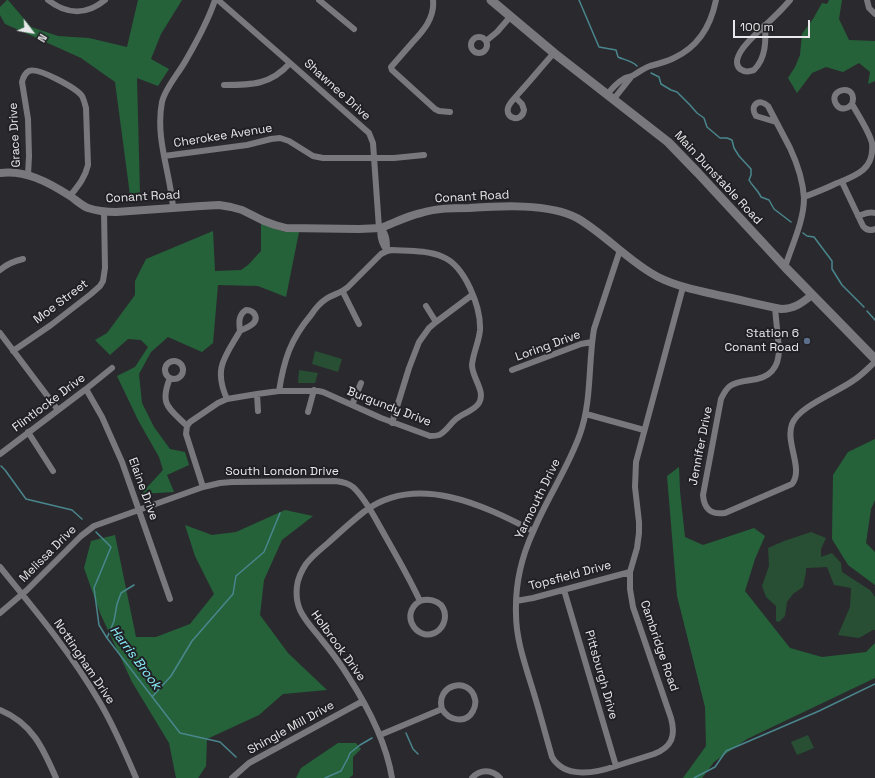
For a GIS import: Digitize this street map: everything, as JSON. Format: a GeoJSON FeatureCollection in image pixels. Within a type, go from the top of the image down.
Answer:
{"type":"FeatureCollection","features":[{"type":"Feature","properties":{"kind":"main road","name":"Main Dunstable Road"},"geometry":{"type":"LineString","coordinates":[[491,0],[554,53],[654,131],[682,155],[785,267],[875,361]]}},
{"type":"Feature","properties":{"kind":"street"},"geometry":{"type":"LineString","coordinates":[[48,0],[65,10],[77,11],[89,9],[105,0]]}},
{"type":"Feature","properties":{"kind":"street"},"geometry":{"type":"LineString","coordinates":[[173,207],[162,144],[160,121],[163,98],[193,48],[217,0]]}},
{"type":"Feature","properties":{"kind":"street","name":"Shawnee Drive"},"geometry":{"type":"LineString","coordinates":[[217,0],[367,131],[372,139],[375,158],[380,228]]}},
{"type":"Feature","properties":{"kind":"street"},"geometry":{"type":"LineString","coordinates":[[319,0],[354,29]]}},
{"type":"Feature","properties":{"kind":"street"},"geometry":{"type":"LineString","coordinates":[[433,0],[433,10],[426,26],[391,67],[392,70],[435,109],[450,112]]}},
{"type":"Feature","properties":{"kind":"street"},"geometry":{"type":"LineString","coordinates":[[610,97],[632,76],[649,67],[676,58],[692,46],[702,35],[710,22],[716,0]]}},
{"type":"Feature","properties":{"kind":"street"},"geometry":{"type":"LineString","coordinates":[[765,25],[765,45],[760,62],[754,70],[746,72],[737,65],[738,56],[747,43],[765,25],[779,12],[790,0]]}},
{"type":"Feature","properties":{"kind":"street"},"geometry":{"type":"LineString","coordinates":[[867,0],[869,8],[875,14]]}},
{"type":"Feature","properties":{"kind":"street"},"geometry":{"type":"LineString","coordinates":[[486,41],[497,32],[510,17]]}},
{"type":"Feature","properties":{"kind":"street"},"geometry":{"type":"LineString","coordinates":[[516,98],[554,53]]}},
{"type":"Feature","properties":{"kind":"street"},"geometry":{"type":"LineString","coordinates":[[224,85],[248,85],[260,83],[276,76],[290,63]]}},
{"type":"Feature","properties":{"kind":"street","name":"Grace Drive"},"geometry":{"type":"LineString","coordinates":[[28,175],[28,119],[22,82],[26,73],[34,70],[73,88],[82,96],[85,102],[88,165],[83,179],[70,196]]}},
{"type":"Feature","properties":{"kind":"street"},"geometry":{"type":"LineString","coordinates":[[804,197],[855,176],[865,170],[870,164],[872,157],[872,143],[852,104]]}},
{"type":"Feature","properties":{"kind":"street"},"geometry":{"type":"LineString","coordinates":[[776,122],[795,159],[804,197],[800,222],[785,267]]}},
{"type":"Feature","properties":{"kind":"street","name":"Cherokee Avenue"},"geometry":{"type":"LineString","coordinates":[[164,156],[247,145],[280,138],[289,141],[318,158],[375,158],[424,155]]}},
{"type":"Feature","properties":{"kind":"street","name":"Conant Road"},"geometry":{"type":"LineString","coordinates":[[0,173],[28,175],[45,182],[70,196],[87,208],[104,211],[136,211],[173,207],[219,205],[242,210],[264,221],[286,228],[380,228],[421,212],[439,209],[494,206],[549,209],[573,216],[607,239],[642,267],[657,276],[683,287],[775,308],[787,309],[793,308],[812,295]]}},
{"type":"Feature","properties":{"kind":"street"},"geometry":{"type":"LineString","coordinates":[[842,182],[863,226],[870,230],[875,229]]}},
{"type":"Feature","properties":{"kind":"street","name":"Moe Street"},"geometry":{"type":"LineString","coordinates":[[13,351],[51,325],[100,286],[103,281],[105,268],[104,211]]}},
{"type":"Feature","properties":{"kind":"street"},"geometry":{"type":"LineString","coordinates":[[858,216],[868,212],[875,213]]}},
{"type":"Feature","properties":{"kind":"street"},"geometry":{"type":"LineString","coordinates":[[279,392],[285,361],[296,336],[308,318],[321,303],[330,297],[343,292],[386,251],[382,245],[380,228]]}},
{"type":"Feature","properties":{"kind":"street","name":"Burgundy Drive"},"geometry":{"type":"LineString","coordinates":[[187,426],[204,412],[227,399],[279,392],[314,390],[324,392],[392,423],[430,436],[435,436],[443,432],[458,418],[473,409],[479,403],[481,396],[472,367],[479,338],[480,322],[478,311],[467,283],[452,263],[436,254],[392,250],[386,251]]}},
{"type":"Feature","properties":{"kind":"street","name":"Yarmouth Drive"},"geometry":{"type":"LineString","coordinates":[[616,766],[587,775],[574,776],[563,772],[555,764],[521,650],[516,624],[516,601],[522,561],[533,531],[569,462],[581,432],[586,414],[592,342],[597,318],[620,250]]}},
{"type":"Feature","properties":{"kind":"street"},"geometry":{"type":"LineString","coordinates":[[0,270],[15,261],[23,259]]}},
{"type":"Feature","properties":{"kind":"street","name":"Cambridge Road"},"geometry":{"type":"LineString","coordinates":[[616,766],[661,751],[670,742],[674,731],[668,707],[633,607],[630,589],[630,572],[636,552],[639,533],[635,487],[637,458],[683,287]]}},
{"type":"Feature","properties":{"kind":"street"},"geometry":{"type":"LineString","coordinates":[[343,292],[359,324]]}},
{"type":"Feature","properties":{"kind":"street"},"geometry":{"type":"LineString","coordinates":[[392,423],[416,348],[424,335],[436,322],[472,295]]}},
{"type":"Feature","properties":{"kind":"street"},"geometry":{"type":"LineString","coordinates":[[426,306],[436,322]]}},
{"type":"Feature","properties":{"kind":"street","name":"Jennifer Drive"},"geometry":{"type":"LineString","coordinates":[[775,308],[779,350],[778,362],[768,375],[759,379],[731,385],[727,388],[721,400],[703,495],[705,506],[712,512],[716,514],[725,513],[792,484],[796,477],[796,470],[790,435],[792,424],[795,419],[804,410],[854,380],[875,361]]}},
{"type":"Feature","properties":{"kind":"street"},"geometry":{"type":"LineString","coordinates":[[227,399],[221,378],[221,367],[224,358],[240,331]]}},
{"type":"Feature","properties":{"kind":"street"},"geometry":{"type":"LineString","coordinates":[[0,333],[58,410]]}},
{"type":"Feature","properties":{"kind":"street","name":"Loring Drive"},"geometry":{"type":"LineString","coordinates":[[512,370],[581,344],[592,342]]}},
{"type":"Feature","properties":{"kind":"street","name":"Flintlocke Drive"},"geometry":{"type":"LineString","coordinates":[[0,454],[112,368]]}},
{"type":"Feature","properties":{"kind":"street"},"geometry":{"type":"LineString","coordinates":[[170,378],[165,392],[166,402],[174,414],[187,426],[186,430],[188,442],[202,488]]}},
{"type":"Feature","properties":{"kind":"street"},"geometry":{"type":"LineString","coordinates":[[352,405],[361,383]]}},
{"type":"Feature","properties":{"kind":"street","name":"Elaine Drive"},"geometry":{"type":"LineString","coordinates":[[86,389],[99,411],[122,462],[170,599]]}},
{"type":"Feature","properties":{"kind":"street"},"geometry":{"type":"LineString","coordinates":[[308,412],[314,390]]}},
{"type":"Feature","properties":{"kind":"street"},"geometry":{"type":"LineString","coordinates":[[257,394],[258,411]]}},
{"type":"Feature","properties":{"kind":"street"},"geometry":{"type":"LineString","coordinates":[[586,414],[644,430]]}},
{"type":"Feature","properties":{"kind":"street"},"geometry":{"type":"LineString","coordinates":[[28,432],[53,471]]}},
{"type":"Feature","properties":{"kind":"street","name":"South London Drive"},"geometry":{"type":"LineString","coordinates":[[139,510],[220,483],[345,482],[353,487],[369,508],[407,573],[420,601]]}},
{"type":"Feature","properties":{"kind":"street","name":"Holbrook Drive"},"geometry":{"type":"LineString","coordinates":[[392,778],[387,754],[372,717],[356,688],[340,664],[303,617],[299,609],[296,597],[297,585],[301,573],[307,563],[343,529],[369,508],[384,500],[399,495],[422,494],[446,496],[469,502],[533,531]]}},
{"type":"Feature","properties":{"kind":"street","name":"Melissa Drive"},"geometry":{"type":"LineString","coordinates":[[0,612],[22,594],[88,530],[101,523],[139,510]]}},
{"type":"Feature","properties":{"kind":"street","name":"Nottingham Drive"},"geometry":{"type":"LineString","coordinates":[[0,567],[60,642],[90,686],[109,720],[136,778]]}},
{"type":"Feature","properties":{"kind":"street","name":"Topsfield Drive"},"geometry":{"type":"LineString","coordinates":[[516,601],[533,598],[630,572]]}},
{"type":"Feature","properties":{"kind":"street","name":"Pittsburgh Drive"},"geometry":{"type":"LineString","coordinates":[[564,590],[616,766]]}},
{"type":"Feature","properties":{"kind":"street"},"geometry":{"type":"LineString","coordinates":[[426,599],[435,601],[444,609],[444,624],[440,629],[430,634],[422,633],[415,629],[410,619],[411,611],[420,601],[426,599]]}},
{"type":"Feature","properties":{"kind":"street"},"geometry":{"type":"LineString","coordinates":[[458,685],[464,686],[471,691],[474,696],[475,707],[466,718],[458,720],[452,719],[445,714],[442,709],[442,695],[450,687],[458,685]]}},
{"type":"Feature","properties":{"kind":"street","name":"Shingle Mill Drive"},"geometry":{"type":"LineString","coordinates":[[232,778],[249,763],[362,701]]}},
{"type":"Feature","properties":{"kind":"street"},"geometry":{"type":"LineString","coordinates":[[380,735],[442,709]]}},
{"type":"Feature","properties":{"kind":"street"},"geometry":{"type":"LineString","coordinates":[[0,710],[17,719],[30,731],[43,750],[56,778]]}},
{"type":"Feature","properties":{"kind":"street"},"geometry":{"type":"LineString","coordinates":[[472,778],[478,773],[487,771],[500,778]]}},
{"type":"Feature","properties":{"kind":"green space"},"geometry":{"type":"Polygon","coordinates":[[[7,0],[31,27],[58,36],[89,38],[127,47],[138,0],[182,0],[161,34],[151,59],[169,69],[158,86],[137,78],[140,194],[130,195],[115,82],[81,58],[5,24],[0,15],[0,7],[7,0]]]}},
{"type":"Feature","properties":{"kind":"green space"},"geometry":{"type":"Polygon","coordinates":[[[829,0],[842,0],[839,19],[849,40],[875,41],[875,81],[868,84],[870,72],[859,63],[843,72],[826,67],[812,73],[797,93],[788,78],[800,55],[802,34],[822,3],[827,4],[829,0]]]}},
{"type":"Feature","properties":{"kind":"green space"},"geometry":{"type":"Polygon","coordinates":[[[261,224],[285,232],[299,232],[286,297],[258,286],[218,285],[213,343],[202,352],[168,337],[151,352],[139,374],[142,403],[154,427],[170,449],[185,452],[189,465],[167,475],[174,492],[141,494],[163,470],[159,457],[138,420],[117,376],[135,367],[148,347],[141,340],[128,339],[110,355],[95,340],[107,333],[135,295],[135,281],[146,259],[213,231],[215,271],[241,270],[261,251],[261,224]]]}},
{"type":"Feature","properties":{"kind":"green space"},"geometry":{"type":"Polygon","coordinates":[[[315,351],[342,359],[338,372],[312,364],[315,351]]]}},
{"type":"Feature","properties":{"kind":"green space"},"geometry":{"type":"Polygon","coordinates":[[[299,370],[318,373],[315,383],[298,383],[299,370]]]}},
{"type":"Feature","properties":{"kind":"green space"},"geometry":{"type":"Polygon","coordinates":[[[875,439],[875,500],[871,509],[866,543],[875,552],[875,585],[848,565],[832,539],[833,475],[848,452],[875,439]]]}},
{"type":"Feature","properties":{"kind":"green space"},"geometry":{"type":"Polygon","coordinates":[[[679,467],[685,537],[703,545],[754,528],[765,536],[755,559],[745,591],[790,648],[822,657],[866,652],[875,643],[875,678],[747,739],[714,762],[702,778],[683,778],[706,746],[705,707],[677,596],[667,476],[679,467]]]}},
{"type":"Feature","properties":{"kind":"green space"},"geometry":{"type":"Polygon","coordinates":[[[285,510],[313,516],[282,540],[264,580],[260,615],[288,653],[327,690],[283,694],[259,715],[207,739],[206,766],[198,778],[176,778],[169,743],[132,682],[100,613],[84,568],[91,541],[115,535],[136,637],[156,637],[190,624],[214,594],[195,556],[185,525],[212,535],[236,532],[285,510]]]}},
{"type":"Feature","properties":{"kind":"green space"},"geometry":{"type":"Polygon","coordinates":[[[811,532],[826,538],[821,549],[821,557],[832,553],[841,563],[842,572],[870,590],[875,597],[875,630],[859,638],[838,635],[850,607],[851,588],[834,585],[827,567],[806,568],[803,587],[793,594],[787,602],[785,616],[779,622],[776,621],[776,606],[766,597],[762,586],[769,566],[768,548],[811,532]]]}},
{"type":"Feature","properties":{"kind":"green space"},"geometry":{"type":"Polygon","coordinates":[[[808,735],[814,748],[797,755],[791,742],[808,735]]]}},
{"type":"Feature","properties":{"kind":"green space"},"geometry":{"type":"Polygon","coordinates":[[[338,743],[356,743],[361,749],[353,757],[353,775],[349,778],[296,778],[301,768],[338,743]]]}},
{"type":"Feature","properties":{"kind":"waterway"},"geometry":{"type":"LineString","coordinates":[[579,0],[599,47],[616,50],[618,57],[630,61],[637,66]]}},
{"type":"Feature","properties":{"kind":"waterway"},"geometry":{"type":"LineString","coordinates":[[651,73],[659,77],[661,84],[677,92],[697,113],[704,118],[707,127],[720,138],[732,140],[734,148],[739,156],[751,169],[749,180],[752,185],[761,197],[769,200],[774,209],[791,222]]}},
{"type":"Feature","properties":{"kind":"waterway"},"geometry":{"type":"LineString","coordinates":[[803,233],[807,236],[814,237],[832,261],[832,269],[842,285],[864,307]]}},
{"type":"Feature","properties":{"kind":"waterway"},"geometry":{"type":"LineString","coordinates":[[867,311],[875,320]]}},
{"type":"Feature","properties":{"kind":"waterway","name":"Harris Brook"},"geometry":{"type":"LineString","coordinates":[[1,466],[26,499],[72,510],[82,519]]}},
{"type":"Feature","properties":{"kind":"waterway"},"geometry":{"type":"LineString","coordinates":[[152,697],[171,676],[192,641],[233,594],[236,576],[264,552],[280,513]]}},
{"type":"Feature","properties":{"kind":"waterway","name":"Harris Brook"},"geometry":{"type":"LineString","coordinates":[[96,532],[111,547],[94,588],[99,625],[107,638],[180,733],[220,742],[236,757]]}},
{"type":"Feature","properties":{"kind":"waterway"},"geometry":{"type":"LineString","coordinates":[[107,638],[114,621],[117,604],[121,593],[134,585]]}},
{"type":"Feature","properties":{"kind":"waterway"},"geometry":{"type":"LineString","coordinates":[[694,778],[715,767],[726,751],[819,711],[875,684]]}},
{"type":"Feature","properties":{"kind":"waterway","name":"Harris Brook"},"geometry":{"type":"LineString","coordinates":[[406,733],[413,749],[418,754]]}},
{"type":"Feature","properties":{"kind":"waterway","name":"Harris Brook"},"geometry":{"type":"LineString","coordinates":[[325,778],[341,771],[350,753],[372,738]]}},
{"type":"Feature","properties":{"kind":"place","name":"Station 6 Conant Road"},"geometry":{"type":"Point","coordinates":[807,341]}}]}
